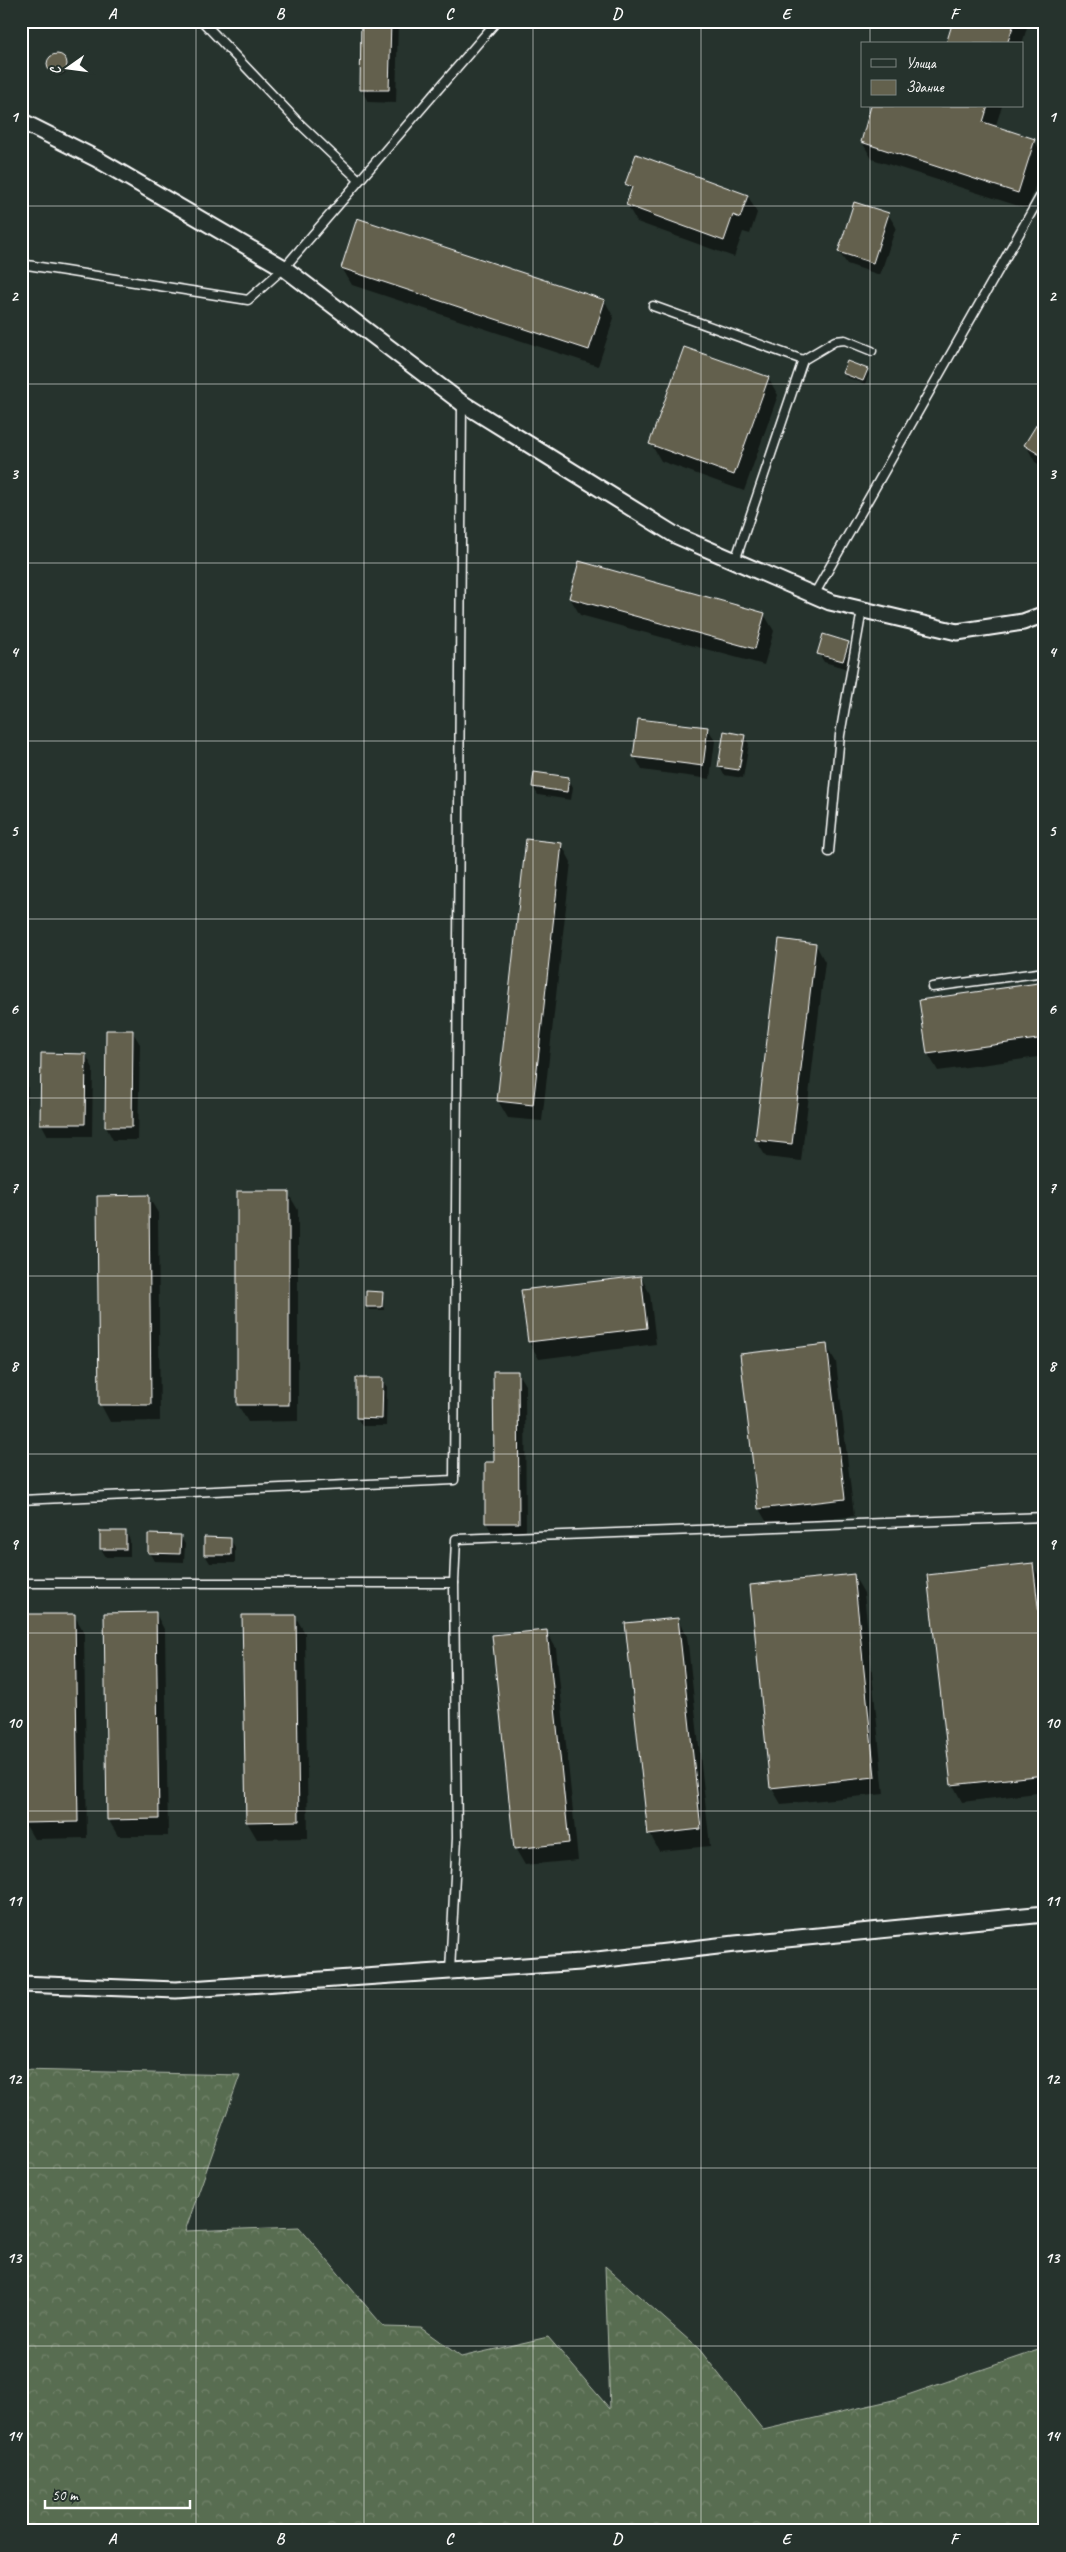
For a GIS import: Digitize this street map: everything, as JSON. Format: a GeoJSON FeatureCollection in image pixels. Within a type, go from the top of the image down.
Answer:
{"type":"FeatureCollection","features":[{"type":"Feature","properties":{"kind":"street"},"geometry":{"type":"LineString","coordinates":[[21,121],[97,159],[284,268],[462,403],[675,535],[830,602],[957,632],[1024,622],[1045,614]]}},
{"type":"Feature","properties":{"kind":"street"},"geometry":{"type":"LineString","coordinates":[[21,1984],[176,1990],[580,1962],[735,1944],[1045,1914]]}},
{"type":"Feature","properties":{"kind":"lane"},"geometry":{"type":"LineString","coordinates":[[202,21],[300,124],[360,180]]}},
{"type":"Feature","properties":{"kind":"lane"},"geometry":{"type":"LineString","coordinates":[[21,264],[248,300],[284,268],[497,21]]}},
{"type":"Feature","properties":{"kind":"lane"},"geometry":{"type":"LineString","coordinates":[[814,595],[1040,197]]}},
{"type":"Feature","properties":{"kind":"lane"},"geometry":{"type":"LineString","coordinates":[[653,306],[803,360]]}},
{"type":"Feature","properties":{"kind":"lane"},"geometry":{"type":"LineString","coordinates":[[734,561],[803,360],[835,342],[845,340],[872,351]]}},
{"type":"Feature","properties":{"kind":"lane"},"geometry":{"type":"LineString","coordinates":[[21,1500],[454,1480],[462,403]]}},
{"type":"Feature","properties":{"kind":"lane"},"geometry":{"type":"LineString","coordinates":[[829,852],[840,735],[862,610]]}},
{"type":"Feature","properties":{"kind":"lane"},"geometry":{"type":"LineString","coordinates":[[932,987],[1045,972]]}},
{"type":"Feature","properties":{"kind":"lane"},"geometry":{"type":"LineString","coordinates":[[450,1971],[456,1838],[454,1583],[456,1539],[1045,1517]]}},
{"type":"Feature","properties":{"kind":"lane"},"geometry":{"type":"LineString","coordinates":[[21,1583],[454,1583]]}},
{"type":"Feature","properties":{"kind":"green space"},"geometry":{"type":"Polygon","coordinates":[[[21,2070],[240,2075],[185,2231],[299,2227],[384,2327],[421,2328],[461,2357],[548,2337],[610,2409],[605,2266],[699,2349],[763,2430],[893,2400],[1045,2348],[1045,2531],[21,2531],[21,2070]]]}},
{"type":"Feature","properties":{"kind":"building"},"geometry":{"type":"Polygon","coordinates":[[[361,21],[391,21],[389,90],[360,90],[361,21]]]}},
{"type":"Feature","properties":{"kind":"building"},"geometry":{"type":"Polygon","coordinates":[[[953,21],[1015,21],[1008,42],[947,42],[953,21]]]}},
{"type":"Feature","properties":{"kind":"building"},"geometry":{"type":"Polygon","coordinates":[[[57,54],[64,57],[67,64],[64,71],[57,74],[50,71],[47,64],[50,57],[57,54]]]}},
{"type":"Feature","properties":{"kind":"building"},"geometry":{"type":"Polygon","coordinates":[[[870,108],[987,108],[983,122],[1035,139],[1018,193],[861,142],[870,108]]]}},
{"type":"Feature","properties":{"kind":"building"},"geometry":{"type":"Polygon","coordinates":[[[636,154],[748,195],[740,218],[733,215],[724,241],[626,205],[632,187],[625,184],[636,154]]]}},
{"type":"Feature","properties":{"kind":"building"},"geometry":{"type":"Polygon","coordinates":[[[854,202],[889,213],[873,263],[838,252],[854,202]]]}},
{"type":"Feature","properties":{"kind":"building"},"geometry":{"type":"Polygon","coordinates":[[[357,218],[605,300],[589,350],[341,268],[357,218]]]}},
{"type":"Feature","properties":{"kind":"building"},"geometry":{"type":"Polygon","coordinates":[[[684,347],[769,377],[734,475],[649,444],[684,347]]]}},
{"type":"Feature","properties":{"kind":"building"},"geometry":{"type":"Polygon","coordinates":[[[847,361],[868,369],[863,381],[842,373],[847,361]]]}},
{"type":"Feature","properties":{"kind":"building"},"geometry":{"type":"Polygon","coordinates":[[[1045,411],[1045,458],[1024,445],[1045,411]]]}},
{"type":"Feature","properties":{"kind":"building"},"geometry":{"type":"Polygon","coordinates":[[[579,561],[765,613],[755,649],[569,598],[579,561]]]}},
{"type":"Feature","properties":{"kind":"building"},"geometry":{"type":"Polygon","coordinates":[[[823,634],[849,642],[843,661],[817,654],[823,634]]]}},
{"type":"Feature","properties":{"kind":"building"},"geometry":{"type":"Polygon","coordinates":[[[638,719],[708,727],[703,766],[633,757],[638,719]]]}},
{"type":"Feature","properties":{"kind":"building"},"geometry":{"type":"Polygon","coordinates":[[[724,731],[745,735],[739,770],[718,767],[724,731]]]}},
{"type":"Feature","properties":{"kind":"building"},"geometry":{"type":"Polygon","coordinates":[[[534,772],[569,777],[567,792],[532,787],[534,772]]]}},
{"type":"Feature","properties":{"kind":"building"},"geometry":{"type":"Polygon","coordinates":[[[526,839],[562,843],[533,1105],[497,1101],[526,839]]]}},
{"type":"Feature","properties":{"kind":"building"},"geometry":{"type":"Polygon","coordinates":[[[779,939],[816,944],[792,1144],[755,1140],[779,939]]]}},
{"type":"Feature","properties":{"kind":"building"},"geometry":{"type":"Polygon","coordinates":[[[1045,982],[1045,1038],[927,1054],[919,1000],[1045,982]]]}},
{"type":"Feature","properties":{"kind":"building"},"geometry":{"type":"Polygon","coordinates":[[[106,1030],[133,1030],[132,1127],[105,1127],[106,1030]]]}},
{"type":"Feature","properties":{"kind":"building"},"geometry":{"type":"Polygon","coordinates":[[[41,1053],[86,1054],[85,1124],[40,1124],[41,1053]]]}},
{"type":"Feature","properties":{"kind":"building"},"geometry":{"type":"Polygon","coordinates":[[[237,1191],[289,1191],[289,1405],[237,1405],[237,1191]]]}},
{"type":"Feature","properties":{"kind":"building"},"geometry":{"type":"Polygon","coordinates":[[[149,1195],[151,1405],[99,1405],[97,1196],[149,1195]]]}},
{"type":"Feature","properties":{"kind":"building"},"geometry":{"type":"Polygon","coordinates":[[[641,1276],[647,1328],[528,1342],[521,1290],[641,1276]]]}},
{"type":"Feature","properties":{"kind":"building"},"geometry":{"type":"Polygon","coordinates":[[[366,1291],[383,1292],[382,1307],[366,1307],[366,1291]]]}},
{"type":"Feature","properties":{"kind":"building"},"geometry":{"type":"Polygon","coordinates":[[[827,1344],[845,1499],[758,1509],[740,1354],[827,1344]]]}},
{"type":"Feature","properties":{"kind":"building"},"geometry":{"type":"Polygon","coordinates":[[[493,1371],[518,1371],[519,1523],[485,1523],[485,1462],[494,1462],[493,1371]]]}},
{"type":"Feature","properties":{"kind":"building"},"geometry":{"type":"Polygon","coordinates":[[[356,1378],[383,1378],[382,1419],[356,1418],[356,1378]]]}},
{"type":"Feature","properties":{"kind":"building"},"geometry":{"type":"Polygon","coordinates":[[[100,1531],[126,1531],[126,1549],[100,1549],[100,1531]]]}},
{"type":"Feature","properties":{"kind":"building"},"geometry":{"type":"Polygon","coordinates":[[[148,1534],[181,1535],[180,1554],[148,1553],[148,1534]]]}},
{"type":"Feature","properties":{"kind":"building"},"geometry":{"type":"Polygon","coordinates":[[[204,1537],[231,1538],[231,1555],[204,1555],[204,1537]]]}},
{"type":"Feature","properties":{"kind":"building"},"geometry":{"type":"Polygon","coordinates":[[[1033,1563],[1045,1666],[1045,1775],[951,1785],[927,1575],[1033,1563]]]}},
{"type":"Feature","properties":{"kind":"building"},"geometry":{"type":"Polygon","coordinates":[[[854,1574],[875,1777],[770,1788],[750,1585],[854,1574]]]}},
{"type":"Feature","properties":{"kind":"building"},"geometry":{"type":"Polygon","coordinates":[[[156,1612],[159,1819],[107,1820],[104,1613],[156,1612]]]}},
{"type":"Feature","properties":{"kind":"building"},"geometry":{"type":"Polygon","coordinates":[[[21,1614],[75,1614],[78,1822],[23,1823],[21,1614]]]}},
{"type":"Feature","properties":{"kind":"building"},"geometry":{"type":"Polygon","coordinates":[[[242,1615],[296,1615],[299,1821],[246,1822],[242,1615]]]}},
{"type":"Feature","properties":{"kind":"building"},"geometry":{"type":"Polygon","coordinates":[[[678,1618],[701,1829],[648,1835],[625,1623],[678,1618]]]}},
{"type":"Feature","properties":{"kind":"building"},"geometry":{"type":"Polygon","coordinates":[[[547,1630],[569,1843],[514,1849],[492,1635],[547,1630]]]}}]}
